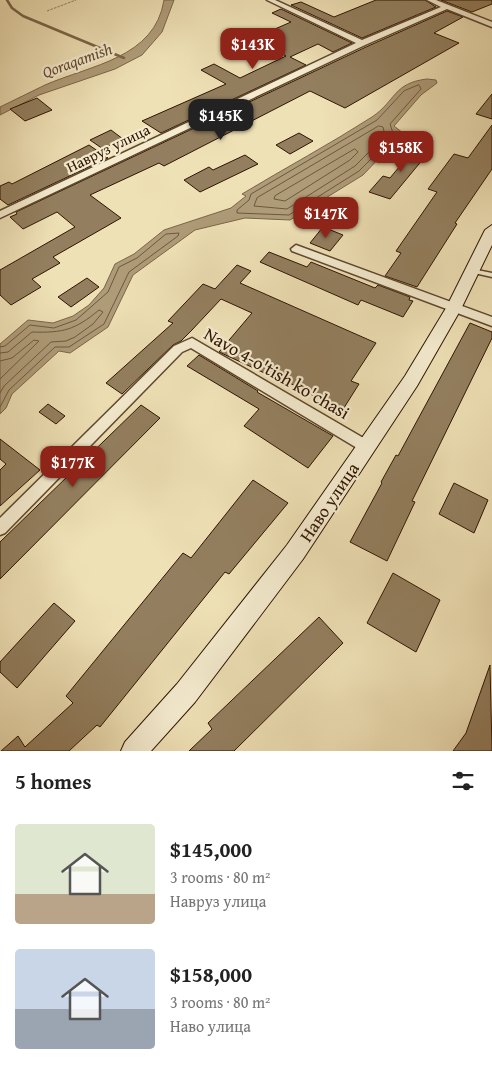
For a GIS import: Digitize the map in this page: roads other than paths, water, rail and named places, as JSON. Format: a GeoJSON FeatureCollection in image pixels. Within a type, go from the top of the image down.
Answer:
{"type":"FeatureCollection","features":[{"type":"Feature","properties":{"kind":"street"},"geometry":{"type":"LineString","coordinates":[[270,0],[362,43]]}},
{"type":"Feature","properties":{"kind":"street"},"geometry":{"type":"LineString","coordinates":[[430,0],[492,25]]}},
{"type":"Feature","properties":{"kind":"street","name":"Навруз улица"},"geometry":{"type":"LineString","coordinates":[[0,215],[362,43],[446,7]]}},
{"type":"Feature","properties":{"kind":"street","name":"Наво улица"},"geometry":{"type":"LineString","coordinates":[[134,751],[186,693],[296,552],[412,381],[453,309],[492,230]]}},
{"type":"Feature","properties":{"kind":"street"},"geometry":{"type":"LineString","coordinates":[[296,250],[492,322]]}},
{"type":"Feature","properties":{"kind":"street","name":"Navo 4-o'tish ko'chasi"},"geometry":{"type":"LineString","coordinates":[[0,528],[178,349],[192,342],[367,447]]}},
{"type":"Feature","properties":{"kind":"lane"},"geometry":{"type":"LineString","coordinates":[[472,271],[492,275]]}},
{"type":"Feature","properties":{"kind":"water"},"geometry":{"type":"Polygon","coordinates":[[[164,0],[174,0],[162,32],[142,55],[115,69],[39,95],[0,115],[0,107],[45,85],[118,57],[135,47],[148,35],[158,19],[164,0]]]}},
{"type":"Feature","properties":{"kind":"water"},"geometry":{"type":"Polygon","coordinates":[[[427,79],[436,80],[437,83],[421,95],[394,126],[403,133],[363,175],[290,220],[245,218],[195,230],[133,275],[108,327],[70,353],[59,351],[12,394],[6,408],[0,414],[0,344],[28,320],[53,323],[73,316],[89,305],[104,288],[115,264],[134,254],[164,230],[231,208],[246,196],[242,194],[372,117],[407,84],[427,79]]]}},
{"type":"Feature","properties":{"kind":"waterway","name":"Qoraqamish"},"geometry":{"type":"LineString","coordinates":[[7,0],[12,8],[23,16],[124,58]]}}]}
